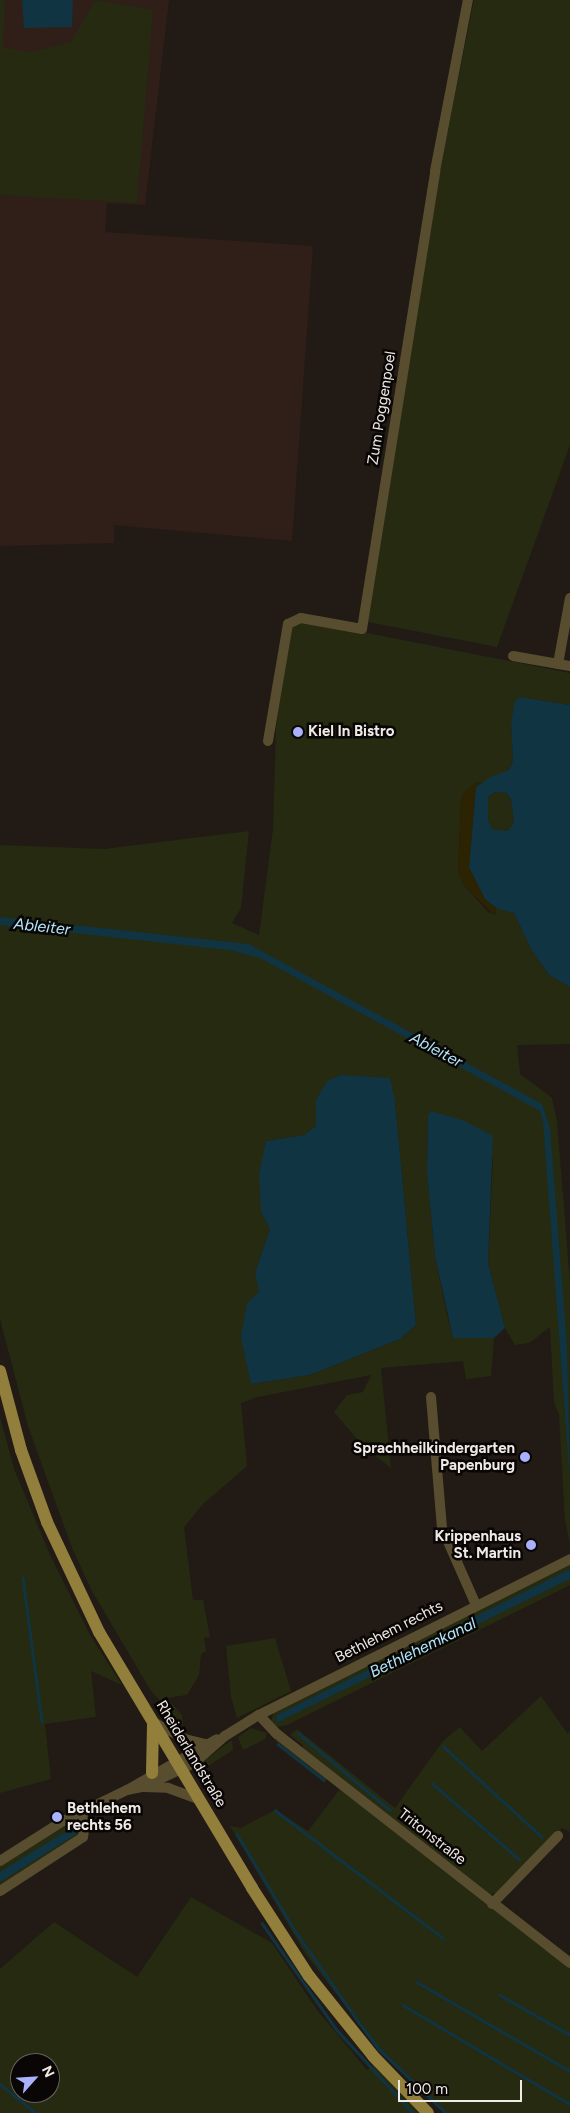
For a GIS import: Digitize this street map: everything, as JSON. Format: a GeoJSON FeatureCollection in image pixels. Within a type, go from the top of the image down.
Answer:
{"type":"FeatureCollection","features":[{"type":"Feature","properties":{"kind":"main road","name":"Rheiderlandstraße"},"geometry":{"type":"LineString","coordinates":[[0,1371],[22,1450],[58,1548],[100,1632],[198,1799],[309,1976],[372,2056],[428,2113]]}},
{"type":"Feature","properties":{"kind":"main road"},"geometry":{"type":"LineString","coordinates":[[152,1773],[153,1722]]}},
{"type":"Feature","properties":{"kind":"street","name":"Zum Poggenpoel"},"geometry":{"type":"LineString","coordinates":[[268,741],[288,624],[301,618],[362,629],[436,171],[468,0]]}},
{"type":"Feature","properties":{"kind":"street"},"geometry":{"type":"LineString","coordinates":[[558,664],[570,598]]}},
{"type":"Feature","properties":{"kind":"street"},"geometry":{"type":"LineString","coordinates":[[513,656],[570,666]]}},
{"type":"Feature","properties":{"kind":"street"},"geometry":{"type":"LineString","coordinates":[[431,1397],[442,1528],[476,1605]]}},
{"type":"Feature","properties":{"kind":"street","name":"Bethlehem rechts"},"geometry":{"type":"LineString","coordinates":[[0,1861],[82,1811],[127,1790],[152,1773],[179,1765],[194,1763],[225,1736],[259,1715],[570,1559]]}},
{"type":"Feature","properties":{"kind":"street","name":"Tritonstraße"},"geometry":{"type":"LineString","coordinates":[[259,1715],[277,1734],[492,1904],[570,1963]]}},
{"type":"Feature","properties":{"kind":"street"},"geometry":{"type":"LineString","coordinates":[[153,1722],[185,1738],[205,1744]]}},
{"type":"Feature","properties":{"kind":"street","name":"Bethlehem rechts"},"geometry":{"type":"LineString","coordinates":[[143,1787],[179,1765],[205,1744],[225,1736]]}},
{"type":"Feature","properties":{"kind":"street","name":"Bethlehem rechts"},"geometry":{"type":"LineString","coordinates":[[127,1790],[143,1787],[168,1788],[198,1799]]}},
{"type":"Feature","properties":{"kind":"street"},"geometry":{"type":"LineString","coordinates":[[0,1890],[83,1837],[85,1825],[82,1811]]}},
{"type":"Feature","properties":{"kind":"street"},"geometry":{"type":"LineString","coordinates":[[492,1904],[558,1836]]}},
{"type":"Feature","properties":{"kind":"shaded area"},"geometry":{"type":"Polygon","coordinates":[[[0,0],[169,0],[145,205],[107,203],[105,232],[313,246],[292,541],[114,525],[114,543],[0,546],[0,0]]]}},
{"type":"Feature","properties":{"kind":"green space"},"geometry":{"type":"Polygon","coordinates":[[[0,0],[5,0],[3,48],[31,52],[71,42],[95,0],[153,10],[137,203],[0,195],[0,0]]]}},
{"type":"Feature","properties":{"kind":"green space"},"geometry":{"type":"Polygon","coordinates":[[[474,0],[570,0],[570,445],[497,647],[368,622],[440,169],[474,0]]]}},
{"type":"Feature","properties":{"kind":"green space"},"geometry":{"type":"Polygon","coordinates":[[[302,620],[570,673],[570,705],[520,697],[511,721],[513,761],[509,770],[483,783],[476,782],[461,800],[458,871],[464,885],[488,912],[495,915],[496,908],[503,907],[514,913],[531,949],[549,975],[570,987],[570,1044],[517,1045],[520,1074],[552,1098],[557,1121],[570,1283],[570,1544],[565,1520],[559,1415],[554,1403],[550,1327],[529,1343],[515,1345],[505,1328],[488,1263],[493,1158],[428,1115],[427,1173],[435,1256],[447,1315],[453,1338],[494,1338],[491,1376],[466,1379],[463,1361],[381,1368],[391,1468],[363,1446],[334,1412],[347,1395],[363,1392],[371,1375],[258,1397],[241,1403],[247,1466],[203,1504],[184,1527],[193,1600],[203,1600],[210,1637],[204,1638],[206,1651],[201,1654],[199,1675],[187,1695],[167,1698],[182,1715],[183,1726],[151,1691],[92,1591],[72,1548],[28,1426],[0,1319],[0,845],[104,849],[249,831],[241,908],[232,923],[259,935],[273,829],[276,728],[286,629],[302,620]],[[316,1100],[316,1126],[304,1135],[266,1141],[261,1212],[270,1229],[255,1273],[259,1292],[247,1304],[251,1384],[310,1375],[400,1339],[416,1325],[395,1101],[316,1100]]]}},
{"type":"Feature","properties":{"kind":"green space"},"geometry":{"type":"Polygon","coordinates":[[[495,792],[507,793],[511,800],[514,822],[508,831],[492,829],[488,819],[488,797],[495,792]]]}},
{"type":"Feature","properties":{"kind":"green space"},"geometry":{"type":"Polygon","coordinates":[[[0,1417],[14,1469],[51,1557],[90,1635],[122,1685],[91,1671],[96,1717],[45,1724],[51,1779],[0,1793],[0,1417]]]}},
{"type":"Feature","properties":{"kind":"green space"},"geometry":{"type":"Polygon","coordinates":[[[570,1563],[570,1585],[287,1725],[277,1727],[271,1721],[274,1712],[570,1563]]]}},
{"type":"Feature","properties":{"kind":"green space"},"geometry":{"type":"Polygon","coordinates":[[[275,1638],[291,1691],[237,1718],[231,1697],[226,1646],[275,1638]]]}},
{"type":"Feature","properties":{"kind":"green space"},"geometry":{"type":"Polygon","coordinates":[[[541,1696],[567,1733],[570,1732],[570,1832],[562,1828],[501,1892],[487,1895],[303,1751],[303,1745],[290,1735],[297,1729],[395,1808],[443,1741],[460,1727],[482,1751],[541,1696]]]}},
{"type":"Feature","properties":{"kind":"green space"},"geometry":{"type":"Polygon","coordinates":[[[251,1728],[267,1733],[265,1739],[243,1750],[238,1737],[251,1728]]]}},
{"type":"Feature","properties":{"kind":"green space"},"geometry":{"type":"Polygon","coordinates":[[[232,1740],[233,1750],[202,1770],[199,1766],[202,1762],[232,1740]]]}},
{"type":"Feature","properties":{"kind":"green space"},"geometry":{"type":"Polygon","coordinates":[[[275,1740],[279,1740],[327,1778],[324,1782],[275,1740]]]}},
{"type":"Feature","properties":{"kind":"green space"},"geometry":{"type":"Polygon","coordinates":[[[340,1789],[570,1969],[570,2113],[444,2113],[380,2051],[305,1953],[230,1826],[241,1828],[275,1810],[308,1831],[340,1789]]]}},
{"type":"Feature","properties":{"kind":"green space"},"geometry":{"type":"Polygon","coordinates":[[[71,1822],[80,1825],[79,1836],[0,1888],[0,1866],[71,1822]]]}},
{"type":"Feature","properties":{"kind":"green space"},"geometry":{"type":"Polygon","coordinates":[[[191,1897],[272,1943],[317,2010],[367,2070],[373,2065],[419,2113],[0,2113],[0,1969],[54,1922],[137,1977],[191,1897]]]}},
{"type":"Feature","properties":{"kind":"sand"},"geometry":{"type":"Polygon","coordinates":[[[476,782],[483,783],[476,787],[469,867],[485,899],[496,908],[495,916],[464,885],[458,871],[461,800],[463,793],[476,782]]]}},
{"type":"Feature","properties":{"kind":"water"},"geometry":{"type":"Polygon","coordinates":[[[22,0],[73,0],[72,27],[24,28],[22,0]]]}},
{"type":"Feature","properties":{"kind":"water"},"geometry":{"type":"Polygon","coordinates":[[[520,697],[570,705],[570,987],[549,975],[531,949],[514,913],[496,908],[485,899],[469,867],[476,787],[491,777],[509,770],[513,761],[511,721],[515,701],[520,697]],[[495,792],[488,797],[488,819],[492,829],[508,831],[514,822],[511,800],[507,793],[495,792]]]}},
{"type":"Feature","properties":{"kind":"water","name":"Ableiter"},"geometry":{"type":"Polygon","coordinates":[[[0,917],[249,944],[542,1104],[550,1128],[567,1346],[570,1482],[543,1122],[540,1111],[260,958],[229,950],[0,925],[0,917]]]}},
{"type":"Feature","properties":{"kind":"water"},"geometry":{"type":"Polygon","coordinates":[[[341,1075],[390,1078],[395,1101],[416,1325],[400,1339],[310,1375],[251,1384],[241,1337],[247,1303],[259,1292],[255,1273],[270,1229],[261,1212],[259,1174],[266,1141],[304,1135],[316,1126],[316,1100],[327,1081],[341,1075]]]}},
{"type":"Feature","properties":{"kind":"water"},"geometry":{"type":"Polygon","coordinates":[[[431,1111],[465,1121],[493,1136],[488,1263],[505,1328],[494,1338],[453,1338],[435,1256],[427,1173],[428,1115],[431,1111]]]}},
{"type":"Feature","properties":{"kind":"water","name":"Bethlehemkanal"},"geometry":{"type":"Polygon","coordinates":[[[570,1569],[570,1579],[276,1723],[277,1715],[570,1569]]]}},
{"type":"Feature","properties":{"kind":"water"},"geometry":{"type":"Polygon","coordinates":[[[73,1827],[77,1832],[75,1835],[0,1882],[0,1872],[73,1827]]]}},
{"type":"Feature","properties":{"kind":"waterway"},"geometry":{"type":"LineString","coordinates":[[23,1578],[42,1722]]}},
{"type":"Feature","properties":{"kind":"waterway"},"geometry":{"type":"LineString","coordinates":[[298,1733],[390,1810]]}},
{"type":"Feature","properties":{"kind":"waterway"},"geometry":{"type":"LineString","coordinates":[[278,1744],[324,1780]]}},
{"type":"Feature","properties":{"kind":"waterway"},"geometry":{"type":"LineString","coordinates":[[443,1746],[542,1837]]}},
{"type":"Feature","properties":{"kind":"waterway"},"geometry":{"type":"LineString","coordinates":[[432,1783],[519,1859]]}},
{"type":"Feature","properties":{"kind":"waterway"},"geometry":{"type":"LineString","coordinates":[[275,1810],[443,1938]]}},
{"type":"Feature","properties":{"kind":"waterway"},"geometry":{"type":"LineString","coordinates":[[237,1834],[296,1932],[358,2021],[379,2049],[446,2113]]}},
{"type":"Feature","properties":{"kind":"waterway"},"geometry":{"type":"LineString","coordinates":[[262,1923],[337,2030],[413,2113]]}},
{"type":"Feature","properties":{"kind":"waterway"},"geometry":{"type":"LineString","coordinates":[[417,1982],[570,2071]]}},
{"type":"Feature","properties":{"kind":"waterway"},"geometry":{"type":"LineString","coordinates":[[500,1995],[570,2035]]}},
{"type":"Feature","properties":{"kind":"waterway"},"geometry":{"type":"LineString","coordinates":[[403,2005],[570,2104]]}},
{"type":"Feature","properties":{"kind":"waterway"},"geometry":{"type":"LineString","coordinates":[[0,2084],[36,2113]]}},
{"type":"Feature","properties":{"kind":"place","name":"Kiel In Bistro"},"geometry":{"type":"Point","coordinates":[298,732]}},
{"type":"Feature","properties":{"kind":"place","name":"Sprachheilkindergarten Papenburg"},"geometry":{"type":"Point","coordinates":[525,1457]}},
{"type":"Feature","properties":{"kind":"place","name":"Krippenhaus St. Martin"},"geometry":{"type":"Point","coordinates":[531,1545]}},
{"type":"Feature","properties":{"kind":"place","name":"Bethlehem rechts 56"},"geometry":{"type":"Point","coordinates":[57,1817]}}]}
